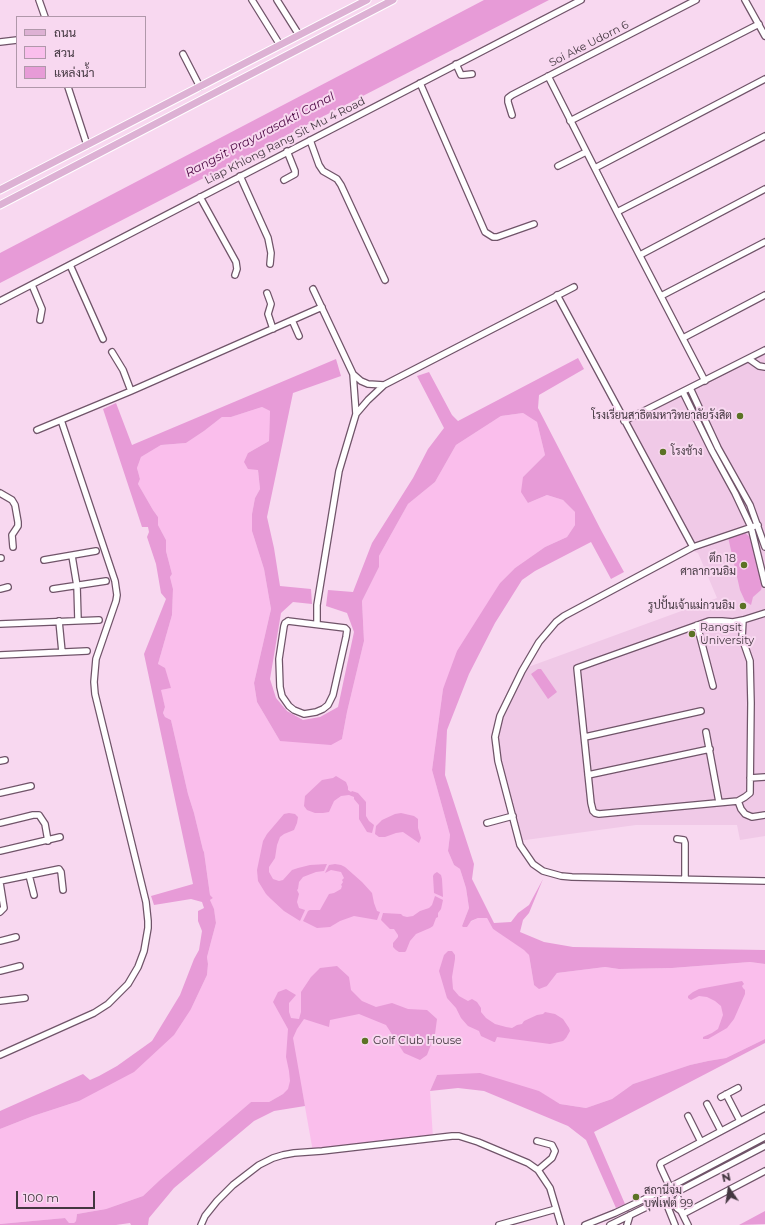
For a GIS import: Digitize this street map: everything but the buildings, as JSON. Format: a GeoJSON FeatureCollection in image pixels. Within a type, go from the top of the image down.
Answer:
{"type":"FeatureCollection","features":[{"type":"Feature","properties":{"kind":"main road"},"geometry":{"type":"LineString","coordinates":[[0,190],[367,0]]}},
{"type":"Feature","properties":{"kind":"main road"},"geometry":{"type":"LineString","coordinates":[[0,205],[393,0]]}},
{"type":"Feature","properties":{"kind":"street"},"geometry":{"type":"LineString","coordinates":[[39,0],[45,16]]}},
{"type":"Feature","properties":{"kind":"street"},"geometry":{"type":"LineString","coordinates":[[252,0],[280,45]]}},
{"type":"Feature","properties":{"kind":"street"},"geometry":{"type":"LineString","coordinates":[[277,0],[300,35]]}},
{"type":"Feature","properties":{"kind":"street","name":"Liap Khlong Rang Sit Mu 4 Road"},"geometry":{"type":"LineString","coordinates":[[0,301],[581,0]]}},
{"type":"Feature","properties":{"kind":"street","name":"Soi Ake Udorn 6"},"geometry":{"type":"LineString","coordinates":[[512,115],[508,98],[512,94],[696,0]]}},
{"type":"Feature","properties":{"kind":"street"},"geometry":{"type":"LineString","coordinates":[[746,0],[765,36]]}},
{"type":"Feature","properties":{"kind":"street"},"geometry":{"type":"LineString","coordinates":[[570,121],[759,24]]}},
{"type":"Feature","properties":{"kind":"street"},"geometry":{"type":"LineString","coordinates":[[0,42],[16,40]]}},
{"type":"Feature","properties":{"kind":"street"},"geometry":{"type":"LineString","coordinates":[[183,54],[200,87]]}},
{"type":"Feature","properties":{"kind":"street"},"geometry":{"type":"LineString","coordinates":[[456,64],[461,75],[472,74]]}},
{"type":"Feature","properties":{"kind":"street"},"geometry":{"type":"LineString","coordinates":[[548,76],[705,381]]}},
{"type":"Feature","properties":{"kind":"street"},"geometry":{"type":"LineString","coordinates":[[595,168],[765,79]]}},
{"type":"Feature","properties":{"kind":"street"},"geometry":{"type":"LineString","coordinates":[[420,83],[485,232],[493,237],[497,237],[534,224]]}},
{"type":"Feature","properties":{"kind":"street"},"geometry":{"type":"LineString","coordinates":[[68,88],[87,144]]}},
{"type":"Feature","properties":{"kind":"street"},"geometry":{"type":"LineString","coordinates":[[617,212],[765,136]]}},
{"type":"Feature","properties":{"kind":"street"},"geometry":{"type":"LineString","coordinates":[[310,140],[315,156],[323,171],[337,179],[341,185],[385,280]]}},
{"type":"Feature","properties":{"kind":"street"},"geometry":{"type":"LineString","coordinates":[[284,180],[295,174],[287,152]]}},
{"type":"Feature","properties":{"kind":"street"},"geometry":{"type":"LineString","coordinates":[[558,166],[586,152]]}},
{"type":"Feature","properties":{"kind":"street"},"geometry":{"type":"LineString","coordinates":[[240,176],[268,238],[271,253],[270,264]]}},
{"type":"Feature","properties":{"kind":"street"},"geometry":{"type":"LineString","coordinates":[[640,255],[765,189]]}},
{"type":"Feature","properties":{"kind":"street"},"geometry":{"type":"LineString","coordinates":[[200,197],[236,262],[237,269],[235,275]]}},
{"type":"Feature","properties":{"kind":"street"},"geometry":{"type":"LineString","coordinates":[[661,296],[765,242]]}},
{"type":"Feature","properties":{"kind":"street"},"geometry":{"type":"LineString","coordinates":[[70,265],[103,338]]}},
{"type":"Feature","properties":{"kind":"street"},"geometry":{"type":"LineString","coordinates":[[32,285],[42,309],[40,320]]}},
{"type":"Feature","properties":{"kind":"street"},"geometry":{"type":"LineString","coordinates":[[356,414],[384,385],[574,287]]}},
{"type":"Feature","properties":{"kind":"street"},"geometry":{"type":"LineString","coordinates":[[314,288],[353,374],[356,414],[339,471],[317,605],[317,624]]}},
{"type":"Feature","properties":{"kind":"street"},"geometry":{"type":"LineString","coordinates":[[267,293],[271,304],[268,314],[273,329]]}},
{"type":"Feature","properties":{"kind":"street"},"geometry":{"type":"LineString","coordinates":[[558,295],[692,547]]}},
{"type":"Feature","properties":{"kind":"street"},"geometry":{"type":"LineString","coordinates":[[683,338],[765,295]]}},
{"type":"Feature","properties":{"kind":"street"},"geometry":{"type":"LineString","coordinates":[[36,430],[131,391],[322,307]]}},
{"type":"Feature","properties":{"kind":"street"},"geometry":{"type":"LineString","coordinates":[[292,320],[299,336]]}},
{"type":"Feature","properties":{"kind":"street"},"geometry":{"type":"LineString","coordinates":[[624,421],[765,350]]}},
{"type":"Feature","properties":{"kind":"street"},"geometry":{"type":"LineString","coordinates":[[112,352],[123,370],[131,391]]}},
{"type":"Feature","properties":{"kind":"street"},"geometry":{"type":"LineString","coordinates":[[749,359],[759,366],[765,367]]}},
{"type":"Feature","properties":{"kind":"street"},"geometry":{"type":"LineString","coordinates":[[353,374],[368,384],[384,385]]}},
{"type":"Feature","properties":{"kind":"street"},"geometry":{"type":"LineString","coordinates":[[690,388],[718,448],[750,505],[765,547]]}},
{"type":"Feature","properties":{"kind":"street"},"geometry":{"type":"LineString","coordinates":[[683,392],[751,527],[765,584]]}},
{"type":"Feature","properties":{"kind":"street"},"geometry":{"type":"LineString","coordinates":[[0,1055],[94,1013],[108,1004],[128,984],[138,967],[144,951],[148,928],[146,902],[95,694],[94,682],[96,659],[116,601],[117,596],[115,581],[61,420]]}},
{"type":"Feature","properties":{"kind":"street"},"geometry":{"type":"LineString","coordinates":[[0,493],[12,500],[15,505],[18,526],[12,535],[13,547]]}},
{"type":"Feature","properties":{"kind":"street"},"geometry":{"type":"LineString","coordinates":[[758,525],[692,547],[564,616],[548,630],[522,671],[500,716],[495,737],[497,756],[517,832],[523,849],[533,864],[543,871],[561,876],[572,877],[685,878],[765,881]]}},
{"type":"Feature","properties":{"kind":"street"},"geometry":{"type":"LineString","coordinates":[[44,560],[96,551]]}},
{"type":"Feature","properties":{"kind":"street"},"geometry":{"type":"LineString","coordinates":[[72,556],[77,586],[78,620]]}},
{"type":"Feature","properties":{"kind":"street"},"geometry":{"type":"LineString","coordinates":[[54,589],[106,581]]}},
{"type":"Feature","properties":{"kind":"street"},"geometry":{"type":"LineString","coordinates":[[0,589],[8,587]]}},
{"type":"Feature","properties":{"kind":"street"},"geometry":{"type":"LineString","coordinates":[[743,620],[742,638],[750,661],[750,793],[738,801],[599,814],[595,813],[592,807],[588,775],[577,668],[709,621],[733,622],[765,613]]}},
{"type":"Feature","properties":{"kind":"street"},"geometry":{"type":"LineString","coordinates":[[0,624],[99,620]]}},
{"type":"Feature","properties":{"kind":"street"},"geometry":{"type":"LineString","coordinates":[[60,621],[62,652]]}},
{"type":"Feature","properties":{"kind":"street"},"geometry":{"type":"LineString","coordinates":[[288,621],[317,624],[345,628],[347,632],[331,700],[323,709],[304,714],[289,706],[282,696],[280,688],[279,659],[285,623],[288,621]]}},
{"type":"Feature","properties":{"kind":"street"},"geometry":{"type":"LineString","coordinates":[[697,625],[713,686]]}},
{"type":"Feature","properties":{"kind":"street"},"geometry":{"type":"LineString","coordinates":[[0,655],[87,651]]}},
{"type":"Feature","properties":{"kind":"street"},"geometry":{"type":"LineString","coordinates":[[585,738],[701,711]]}},
{"type":"Feature","properties":{"kind":"street"},"geometry":{"type":"LineString","coordinates":[[706,732],[719,802]]}},
{"type":"Feature","properties":{"kind":"street"},"geometry":{"type":"LineString","coordinates":[[588,775],[710,749]]}},
{"type":"Feature","properties":{"kind":"street"},"geometry":{"type":"LineString","coordinates":[[750,778],[765,777]]}},
{"type":"Feature","properties":{"kind":"street"},"geometry":{"type":"LineString","coordinates":[[0,793],[31,786]]}},
{"type":"Feature","properties":{"kind":"street"},"geometry":{"type":"LineString","coordinates":[[738,801],[745,814],[752,817],[765,815]]}},
{"type":"Feature","properties":{"kind":"street"},"geometry":{"type":"LineString","coordinates":[[0,823],[33,815],[39,815],[45,824],[48,841]]}},
{"type":"Feature","properties":{"kind":"street"},"geometry":{"type":"LineString","coordinates":[[487,823],[513,816]]}},
{"type":"Feature","properties":{"kind":"street"},"geometry":{"type":"LineString","coordinates":[[0,852],[60,837]]}},
{"type":"Feature","properties":{"kind":"street"},"geometry":{"type":"LineString","coordinates":[[677,839],[684,840],[685,844],[685,878]]}},
{"type":"Feature","properties":{"kind":"street"},"geometry":{"type":"LineString","coordinates":[[0,912],[4,908],[0,882],[59,869],[61,872],[63,890]]}},
{"type":"Feature","properties":{"kind":"street"},"geometry":{"type":"LineString","coordinates":[[29,875],[34,895]]}},
{"type":"Feature","properties":{"kind":"street"},"geometry":{"type":"LineString","coordinates":[[0,941],[16,937]]}},
{"type":"Feature","properties":{"kind":"street"},"geometry":{"type":"LineString","coordinates":[[0,971],[20,966]]}},
{"type":"Feature","properties":{"kind":"street"},"geometry":{"type":"LineString","coordinates":[[0,1001],[25,998]]}},
{"type":"Feature","properties":{"kind":"street"},"geometry":{"type":"LineString","coordinates":[[738,1088],[724,1095],[740,1121]]}},
{"type":"Feature","properties":{"kind":"street"},"geometry":{"type":"LineString","coordinates":[[707,1104],[721,1131]]}},
{"type":"Feature","properties":{"kind":"street"},"geometry":{"type":"LineString","coordinates":[[688,1225],[682,1213],[682,1206],[678,1198],[673,1194],[660,1165],[661,1163],[765,1108]]}},
{"type":"Feature","properties":{"kind":"street"},"geometry":{"type":"LineString","coordinates":[[688,1116],[701,1142]]}},
{"type":"Feature","properties":{"kind":"street"},"geometry":{"type":"LineString","coordinates":[[201,1225],[205,1216],[233,1185],[260,1165],[283,1155],[452,1136],[459,1136],[478,1142],[528,1163],[538,1170],[550,1188],[561,1225]]}},
{"type":"Feature","properties":{"kind":"street"},"geometry":{"type":"LineString","coordinates":[[585,1225],[670,1187],[765,1137]]}},
{"type":"Feature","properties":{"kind":"street"},"geometry":{"type":"LineString","coordinates":[[538,1141],[552,1145],[555,1151],[552,1158],[538,1170]]}},
{"type":"Feature","properties":{"kind":"street"},"geometry":{"type":"LineString","coordinates":[[610,1225],[765,1146]]}},
{"type":"Feature","properties":{"kind":"street"},"geometry":{"type":"LineString","coordinates":[[682,1213],[765,1171]]}},
{"type":"Feature","properties":{"kind":"street"},"geometry":{"type":"LineString","coordinates":[[667,1205],[676,1225]]}},
{"type":"Feature","properties":{"kind":"street"},"geometry":{"type":"LineString","coordinates":[[498,1225],[556,1209]]}},
{"type":"Feature","properties":{"kind":"street"},"geometry":{"type":"LineString","coordinates":[[627,1225],[630,1215]]}},
{"type":"Feature","properties":{"kind":"shaded area","name":"Rangsit University"},"geometry":{"type":"Polygon","coordinates":[[[765,354],[765,836],[740,840],[737,825],[636,825],[518,841],[494,737],[520,670],[717,598],[698,553],[693,551],[686,542],[622,422],[765,354]]]}},
{"type":"Feature","properties":{"kind":"green space"},"geometry":{"type":"Polygon","coordinates":[[[262,407],[270,411],[269,441],[248,453],[258,470],[260,489],[255,498],[252,514],[252,531],[264,569],[271,609],[254,683],[257,702],[280,741],[342,739],[364,641],[362,601],[379,567],[379,556],[408,504],[435,482],[456,445],[501,416],[523,413],[537,422],[545,455],[523,477],[528,503],[547,495],[563,500],[575,512],[575,525],[567,537],[545,547],[515,568],[500,583],[443,689],[432,770],[450,835],[448,851],[454,865],[460,869],[466,888],[469,908],[462,926],[478,918],[487,918],[493,929],[525,950],[529,955],[534,985],[547,986],[557,973],[605,967],[619,969],[672,968],[750,962],[765,964],[765,1039],[726,1058],[690,1065],[633,1084],[612,1099],[586,1108],[560,1104],[538,1091],[437,1075],[430,1091],[433,1138],[313,1152],[302,1090],[283,1094],[269,1102],[251,1102],[143,1196],[106,1209],[77,1214],[76,1221],[74,1223],[69,1223],[65,1218],[0,1224],[0,1129],[33,1116],[79,1101],[191,1009],[207,975],[207,957],[216,923],[214,910],[210,900],[213,898],[210,895],[204,852],[188,794],[171,720],[165,717],[163,713],[165,707],[160,690],[171,688],[158,664],[172,615],[173,589],[170,577],[172,574],[166,551],[166,540],[158,525],[158,517],[138,484],[140,479],[137,468],[141,457],[161,445],[186,443],[222,417],[231,417],[262,407]]]}},
{"type":"Feature","properties":{"kind":"water","name":"Rangsit Prayurasakti Canal"},"geometry":{"type":"Polygon","coordinates":[[[484,0],[549,0],[0,283],[0,253],[484,0]]]}},
{"type":"Feature","properties":{"kind":"water"},"geometry":{"type":"Polygon","coordinates":[[[578,358],[584,369],[539,395],[538,408],[624,572],[611,579],[591,542],[535,571],[522,580],[495,623],[469,674],[447,730],[445,775],[474,864],[472,879],[494,923],[511,922],[518,913],[529,905],[543,879],[529,913],[523,920],[520,932],[544,942],[573,947],[765,950],[765,964],[750,962],[672,968],[619,969],[605,967],[557,973],[547,986],[539,989],[534,985],[529,955],[493,929],[487,918],[478,918],[471,921],[467,927],[462,926],[469,908],[466,888],[460,869],[454,865],[448,851],[450,835],[432,770],[443,689],[457,651],[500,583],[515,568],[545,547],[567,537],[575,525],[575,512],[563,500],[547,495],[528,503],[521,492],[523,477],[545,455],[537,422],[523,413],[501,416],[456,445],[435,482],[408,504],[379,556],[379,567],[362,601],[364,641],[342,739],[331,745],[280,741],[257,702],[254,683],[271,609],[264,569],[252,531],[252,514],[255,498],[260,489],[258,470],[248,469],[244,462],[248,453],[269,441],[270,411],[262,407],[231,417],[222,417],[186,443],[161,445],[141,457],[137,468],[140,479],[138,484],[158,517],[158,525],[166,540],[166,551],[172,574],[170,577],[173,589],[172,615],[158,664],[165,668],[171,688],[161,690],[165,707],[163,713],[165,717],[171,720],[188,794],[204,852],[210,895],[213,898],[210,900],[214,909],[216,923],[207,957],[207,975],[191,1009],[174,1035],[134,1072],[79,1101],[33,1116],[0,1129],[0,1111],[83,1074],[90,1080],[99,1076],[117,1066],[152,1041],[180,995],[199,950],[202,931],[198,921],[198,911],[204,908],[202,902],[191,899],[154,905],[151,896],[193,884],[144,654],[166,599],[161,593],[156,564],[147,537],[149,532],[148,527],[142,527],[103,409],[116,403],[132,445],[336,359],[341,376],[293,393],[267,517],[280,586],[311,589],[312,604],[293,602],[281,613],[270,679],[276,698],[287,711],[303,720],[320,717],[338,707],[354,632],[347,613],[326,606],[328,590],[353,592],[372,543],[413,478],[428,449],[444,428],[417,376],[429,372],[452,415],[458,421],[578,358]]]}},
{"type":"Feature","properties":{"kind":"water","name":"ตึก 18 ศาลากวนอิม"},"geometry":{"type":"Polygon","coordinates":[[[745,533],[751,538],[762,586],[761,590],[753,597],[751,605],[745,601],[740,590],[728,537],[745,533]]]}},
{"type":"Feature","properties":{"kind":"water"},"geometry":{"type":"Polygon","coordinates":[[[538,669],[541,669],[557,692],[548,699],[531,674],[538,669]]]}},
{"type":"Feature","properties":{"kind":"water"},"geometry":{"type":"Polygon","coordinates":[[[336,776],[346,782],[348,790],[358,793],[366,802],[366,816],[374,825],[372,833],[367,832],[359,819],[359,805],[354,797],[349,795],[341,796],[334,801],[329,812],[315,813],[307,810],[304,806],[305,796],[322,780],[336,776]]]}},
{"type":"Feature","properties":{"kind":"water"},"geometry":{"type":"Polygon","coordinates":[[[401,813],[414,816],[418,819],[418,828],[421,838],[419,843],[403,832],[385,837],[379,837],[375,834],[376,826],[382,820],[401,813]]]}},
{"type":"Feature","properties":{"kind":"water"},"geometry":{"type":"Polygon","coordinates":[[[284,814],[295,814],[298,817],[297,823],[294,830],[280,837],[275,858],[269,867],[269,872],[273,879],[279,881],[283,880],[292,870],[298,868],[310,865],[327,864],[324,871],[316,872],[303,877],[299,882],[297,902],[299,908],[305,910],[300,921],[284,911],[271,899],[258,881],[257,870],[263,841],[284,814]]]}},
{"type":"Feature","properties":{"kind":"water"},"geometry":{"type":"Polygon","coordinates":[[[335,864],[345,867],[372,893],[377,911],[380,912],[377,920],[354,916],[340,921],[330,927],[317,928],[303,921],[308,911],[320,910],[329,894],[341,889],[343,882],[342,880],[344,878],[341,872],[331,870],[325,873],[329,865],[335,864]]]}},
{"type":"Feature","properties":{"kind":"water"},"geometry":{"type":"Polygon","coordinates":[[[437,872],[441,875],[442,879],[443,897],[434,893],[433,876],[437,872]]]}},
{"type":"Feature","properties":{"kind":"water"},"geometry":{"type":"Polygon","coordinates":[[[435,896],[443,900],[438,917],[436,918],[433,926],[416,934],[410,941],[405,952],[399,952],[396,950],[393,947],[393,943],[398,935],[394,929],[390,929],[381,920],[383,913],[401,914],[407,917],[413,916],[420,911],[429,908],[432,905],[435,896]]]}},
{"type":"Feature","properties":{"kind":"water"},"geometry":{"type":"Polygon","coordinates":[[[448,951],[452,951],[455,955],[452,977],[453,989],[459,996],[468,1001],[472,999],[477,1002],[481,1008],[481,1012],[486,1018],[495,1024],[512,1028],[545,1012],[555,1014],[563,1019],[569,1028],[570,1031],[566,1038],[563,1041],[550,1044],[497,1037],[494,1042],[481,1036],[479,1031],[468,1026],[447,998],[439,971],[444,955],[448,951]]]}},
{"type":"Feature","properties":{"kind":"water"},"geometry":{"type":"Polygon","coordinates":[[[337,966],[349,977],[351,990],[362,1001],[376,1007],[392,1003],[408,1009],[427,1010],[437,1019],[435,1034],[427,1055],[420,1060],[404,1053],[386,1025],[359,1014],[330,1020],[329,1027],[304,1019],[293,1038],[305,1106],[274,1111],[254,1121],[174,1188],[149,1218],[148,1225],[131,1225],[130,1223],[116,1225],[0,1225],[65,1218],[69,1223],[74,1223],[76,1221],[77,1214],[106,1209],[143,1196],[251,1102],[269,1102],[283,1094],[288,1089],[290,1081],[286,1057],[288,1029],[273,1002],[278,992],[286,989],[296,995],[289,1003],[289,1012],[291,1018],[299,1019],[301,1012],[301,992],[311,977],[320,968],[337,966]]]}},
{"type":"Feature","properties":{"kind":"water"},"geometry":{"type":"Polygon","coordinates":[[[742,981],[744,984],[742,986],[745,990],[745,994],[734,1019],[727,1028],[708,1039],[703,1039],[703,1037],[718,1029],[723,1015],[721,1006],[707,997],[699,996],[691,1000],[688,996],[699,989],[742,981]]]}},
{"type":"Feature","properties":{"kind":"water"},"geometry":{"type":"Polygon","coordinates":[[[765,1039],[765,1043],[594,1132],[625,1204],[616,1208],[586,1140],[568,1126],[484,1091],[458,1088],[430,1091],[437,1075],[480,1073],[539,1091],[560,1104],[586,1108],[612,1099],[633,1084],[690,1065],[726,1058],[765,1039]]]}},
{"type":"Feature","properties":{"kind":"water"},"geometry":{"type":"Polygon","coordinates":[[[765,1211],[765,1224],[739,1225],[765,1211]]]}},
{"type":"Feature","properties":{"kind":"place","name":"โรงเรียนสาธิตมหาวิทยาลัยรังสิต"},"geometry":{"type":"Point","coordinates":[740,416]}},
{"type":"Feature","properties":{"kind":"place","name":"โรงช้าง"},"geometry":{"type":"Point","coordinates":[663,452]}},
{"type":"Feature","properties":{"kind":"place","name":"ตึก 18 ศาลากวนอิม"},"geometry":{"type":"Point","coordinates":[744,565]}},
{"type":"Feature","properties":{"kind":"place","name":"รูปปั้นเจ้าแม่กวนอิม"},"geometry":{"type":"Point","coordinates":[743,606]}},
{"type":"Feature","properties":{"kind":"place","name":"Rangsit University"},"geometry":{"type":"Point","coordinates":[692,634]}},
{"type":"Feature","properties":{"kind":"place","name":"Golf Club House"},"geometry":{"type":"Point","coordinates":[365,1041]}},
{"type":"Feature","properties":{"kind":"place","name":"สถานีจุ่ม บุฟเฟต์ 99"},"geometry":{"type":"Point","coordinates":[636,1197]}}]}
